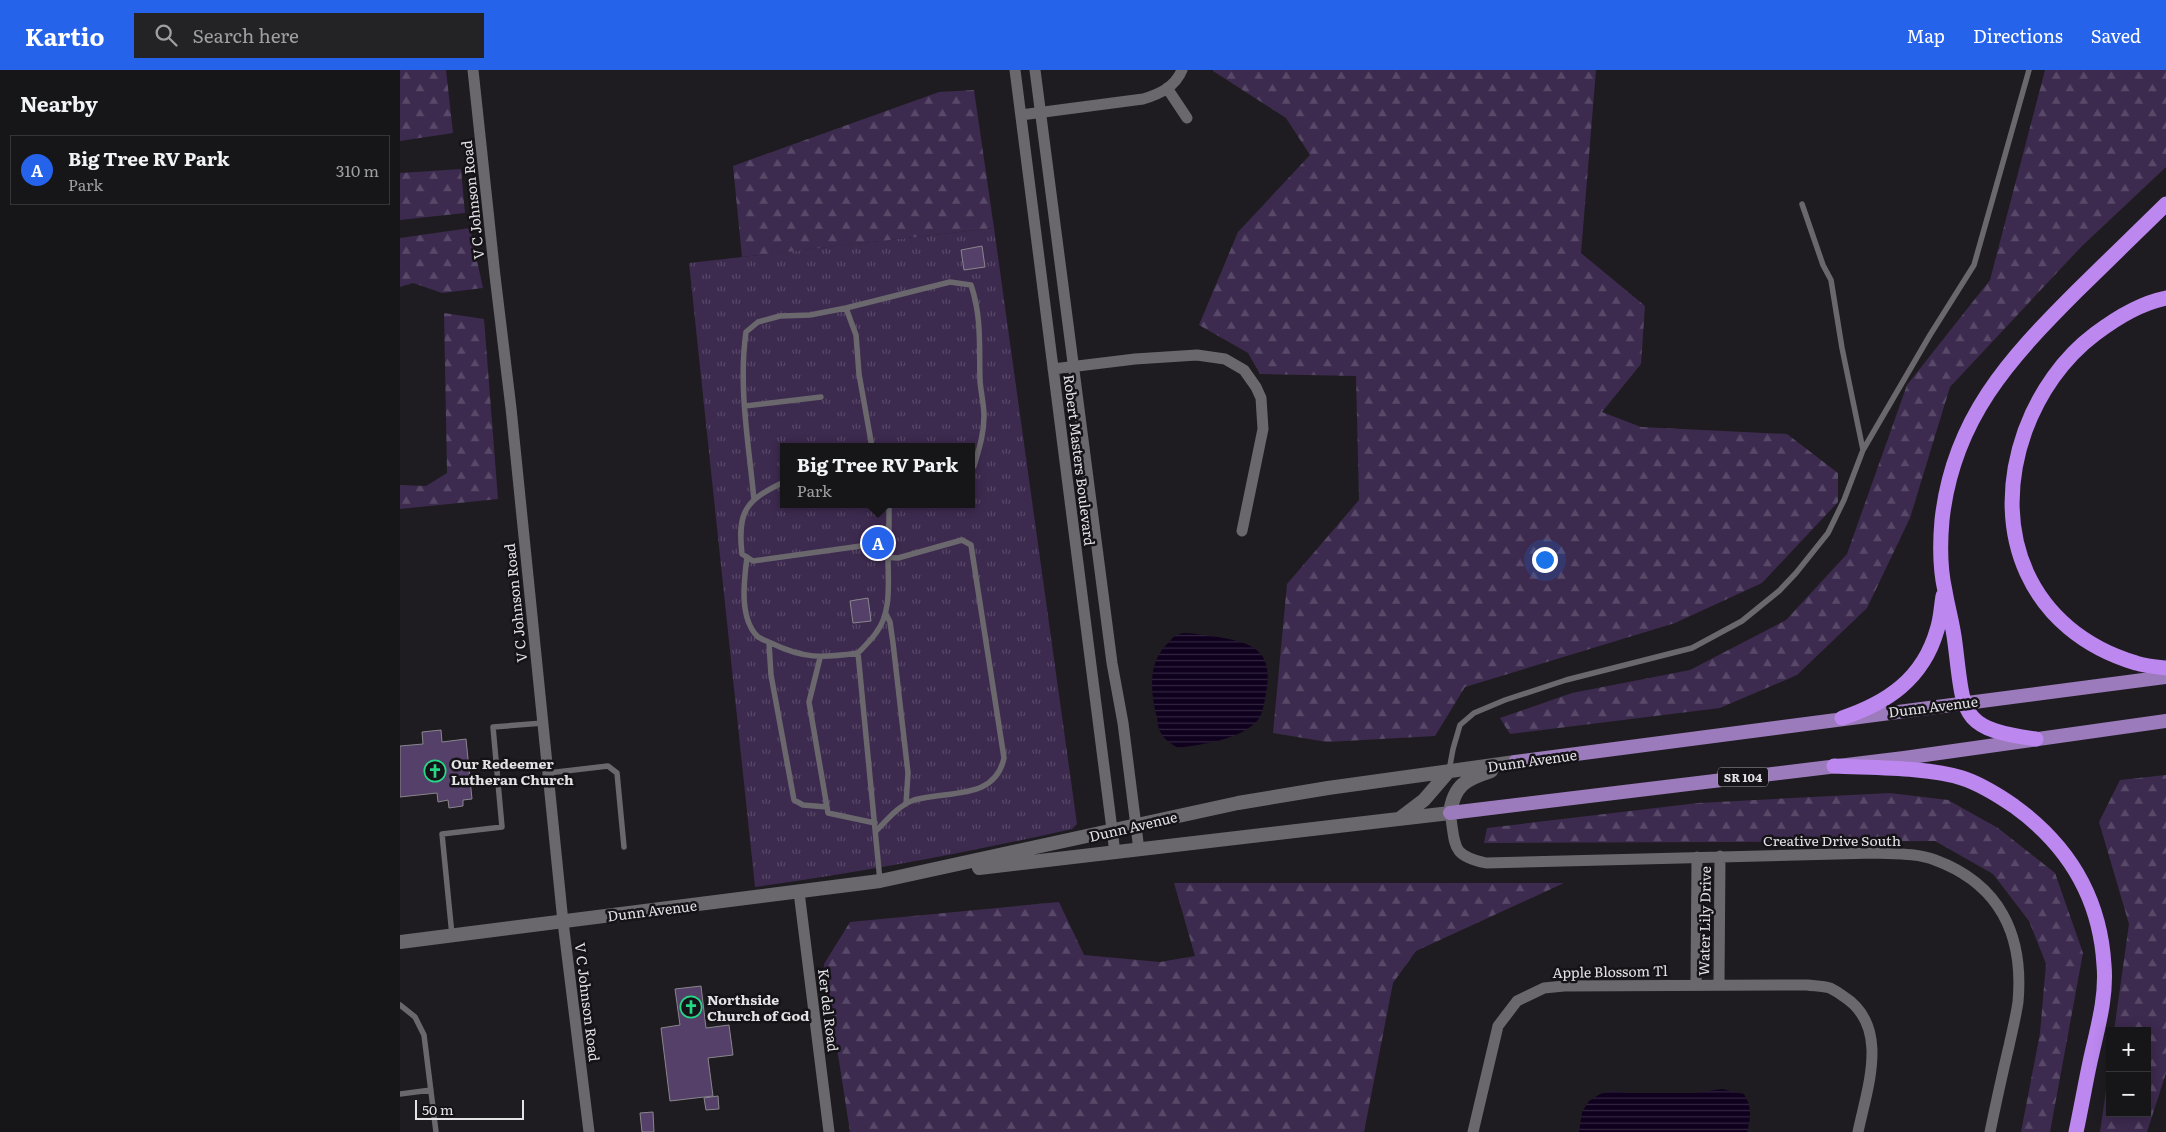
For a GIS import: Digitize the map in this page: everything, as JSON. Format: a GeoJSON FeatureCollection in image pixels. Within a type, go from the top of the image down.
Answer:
{"type":"FeatureCollection","features":[{"type":"Feature","properties":{"kind":"highway"},"geometry":{"type":"LineString","coordinates":[[2036,739],[2006,735],[1989,729],[1969,716],[1962,702],[1953,626],[1944,589],[1941,553],[1942,520],[1951,472],[1962,439],[1979,406],[2005,367],[2045,323],[2166,204]]}},
{"type":"Feature","properties":{"kind":"highway"},"geometry":{"type":"LineString","coordinates":[[2166,298],[2148,304],[2108,324],[2087,340],[2060,368],[2032,412],[2020,446],[2012,481],[2012,516],[2023,567],[2033,586],[2054,614],[2082,638],[2106,651],[2137,664],[2166,668]]}},
{"type":"Feature","properties":{"kind":"highway"},"geometry":{"type":"LineString","coordinates":[[1842,718],[1869,709],[1889,697],[1905,684],[1919,668],[1930,650],[1938,630],[1944,589]]}},
{"type":"Feature","properties":{"kind":"highway"},"geometry":{"type":"LineString","coordinates":[[1834,766],[1927,772],[1961,777],[1993,791],[2036,822],[2057,843],[2071,863],[2087,891],[2099,926],[2104,965],[2104,997],[2076,1132]]}},
{"type":"Feature","properties":{"kind":"main road","name":"Dunn Avenue"},"geometry":{"type":"LineString","coordinates":[[904,877],[1238,803],[1449,770],[2166,677]]}},
{"type":"Feature","properties":{"kind":"main road","name":"Dunn Avenue"},"geometry":{"type":"LineString","coordinates":[[400,942],[904,877],[1834,766],[2166,721]]}},
{"type":"Feature","properties":{"kind":"main road"},"geometry":{"type":"LineString","coordinates":[[1450,813],[1452,798],[1459,787],[1473,777],[1515,762]]}},
{"type":"Feature","properties":{"kind":"main road"},"geometry":{"type":"LineString","coordinates":[[1399,819],[1424,800],[1449,770]]}},
{"type":"Feature","properties":{"kind":"street","name":"V C Johnson Road"},"geometry":{"type":"LineString","coordinates":[[473,70],[494,276],[511,408],[563,922],[589,1132]]}},
{"type":"Feature","properties":{"kind":"street","name":"Robert Masters Boulevard"},"geometry":{"type":"LineString","coordinates":[[1015,70],[1115,853]]}},
{"type":"Feature","properties":{"kind":"street","name":"Robert Masters Boulevard"},"geometry":{"type":"LineString","coordinates":[[1035,70],[1112,663],[1123,724],[1139,850]]}},
{"type":"Feature","properties":{"kind":"street"},"geometry":{"type":"LineString","coordinates":[[1021,114],[1143,100],[1162,94],[1179,76],[1182,70]]}},
{"type":"Feature","properties":{"kind":"street"},"geometry":{"type":"LineString","coordinates":[[1167,88],[1187,118]]}},
{"type":"Feature","properties":{"kind":"street"},"geometry":{"type":"LineString","coordinates":[[1053,369],[1135,359],[1197,355],[1225,359],[1244,370],[1261,398],[1263,429],[1242,531]]}},
{"type":"Feature","properties":{"kind":"street","name":"Creative Drive South"},"geometry":{"type":"LineString","coordinates":[[1450,813],[1459,852],[1466,858],[1486,863],[1875,853],[1910,855],[1934,860],[1950,867],[1985,891],[1996,903],[2008,923],[2015,944],[2019,979],[2018,1004],[1990,1132]]}},
{"type":"Feature","properties":{"kind":"street","name":"Water Lily Drive"},"geometry":{"type":"LineString","coordinates":[[1718,985],[1720,856]]}},
{"type":"Feature","properties":{"kind":"street","name":"Water Lily Drive"},"geometry":{"type":"LineString","coordinates":[[1696,985],[1697,857]]}},
{"type":"Feature","properties":{"kind":"street","name":"Ker del Road"},"geometry":{"type":"LineString","coordinates":[[799,892],[829,1132]]}},
{"type":"Feature","properties":{"kind":"street","name":"Apple Blossom Tl"},"geometry":{"type":"LineString","coordinates":[[1473,1132],[1498,1026],[1517,1001],[1544,988],[1564,986],[1807,985],[1831,988],[1854,1003],[1866,1022],[1873,1042],[1872,1064],[1858,1132]]}},
{"type":"Feature","properties":{"kind":"lane"},"geometry":{"type":"LineString","coordinates":[[1449,770],[1454,743],[1460,725],[1474,713],[1505,700],[1566,680],[1692,648],[1723,633],[1760,607],[1796,573],[1828,533],[1844,500],[1863,450],[1930,335],[1974,265],[2029,70]]}},
{"type":"Feature","properties":{"kind":"lane"},"geometry":{"type":"LineString","coordinates":[[1802,204],[1823,265],[1831,280],[1842,348],[1863,450]]}},
{"type":"Feature","properties":{"kind":"lane"},"geometry":{"type":"LineString","coordinates":[[754,500],[745,406],[743,353],[746,332],[758,322],[780,316],[810,315],[846,308],[950,282],[971,285],[977,303],[980,341],[980,382],[984,416],[982,442],[975,463]]}},
{"type":"Feature","properties":{"kind":"lane"},"geometry":{"type":"LineString","coordinates":[[846,308],[856,335],[859,374],[871,443]]}},
{"type":"Feature","properties":{"kind":"lane"},"geometry":{"type":"LineString","coordinates":[[745,406],[821,397]]}},
{"type":"Feature","properties":{"kind":"lane"},"geometry":{"type":"LineString","coordinates":[[780,484],[762,492],[747,507],[740,531],[742,554],[753,561],[861,546],[874,548],[886,558],[898,558],[962,540],[971,544],[1004,758],[1002,769],[998,775],[982,786],[965,793],[913,800],[876,831]]}},
{"type":"Feature","properties":{"kind":"lane"},"geometry":{"type":"LineString","coordinates":[[747,557],[743,586],[746,615],[757,637],[786,650],[820,658],[858,653],[877,632],[886,614],[888,595],[886,558],[889,540],[889,508]]}},
{"type":"Feature","properties":{"kind":"lane"},"geometry":{"type":"LineString","coordinates":[[886,614],[890,622],[893,643],[908,773],[906,804]]}},
{"type":"Feature","properties":{"kind":"lane"},"geometry":{"type":"LineString","coordinates":[[769,642],[771,675],[794,800],[803,805],[827,807]]}},
{"type":"Feature","properties":{"kind":"lane"},"geometry":{"type":"LineString","coordinates":[[858,653],[880,881]]}},
{"type":"Feature","properties":{"kind":"lane"},"geometry":{"type":"LineString","coordinates":[[820,658],[809,702],[828,813],[875,823]]}},
{"type":"Feature","properties":{"kind":"lane"},"geometry":{"type":"LineString","coordinates":[[452,935],[442,834],[502,826],[493,728],[543,723]]}},
{"type":"Feature","properties":{"kind":"lane"},"geometry":{"type":"LineString","coordinates":[[548,772],[608,766],[613,768],[616,773],[624,847]]}},
{"type":"Feature","properties":{"kind":"lane"},"geometry":{"type":"LineString","coordinates":[[400,1005],[415,1017],[424,1035],[436,1132]]}},
{"type":"Feature","properties":{"kind":"lane"},"geometry":{"type":"LineString","coordinates":[[400,1094],[431,1090]]}},
{"type":"Feature","properties":{"kind":"green space"},"geometry":{"type":"Polygon","coordinates":[[[400,70],[446,70],[453,133],[400,141],[400,70]]]}},
{"type":"Feature","properties":{"kind":"green space"},"geometry":{"type":"Polygon","coordinates":[[[1213,70],[1596,70],[1581,253],[1645,306],[1641,364],[1602,412],[1641,427],[1787,434],[1838,473],[1838,502],[1762,583],[1675,623],[1465,687],[1435,736],[1327,742],[1273,733],[1287,584],[1359,500],[1356,376],[1260,374],[1248,353],[1199,325],[1238,232],[1310,155],[1286,118],[1213,70]]]}},
{"type":"Feature","properties":{"kind":"green space"},"geometry":{"type":"Polygon","coordinates":[[[2045,70],[2166,70],[2166,167],[2081,247],[1950,387],[1910,518],[1867,608],[1797,675],[1720,708],[1510,734],[1500,718],[1572,693],[1690,670],[1786,620],[1847,554],[1907,385],[1990,280],[2045,70]]]}},
{"type":"Feature","properties":{"kind":"green space"},"geometry":{"type":"Polygon","coordinates":[[[974,90],[994,228],[742,257],[733,166],[939,92],[974,90]]]}},
{"type":"Feature","properties":{"kind":"green space"},"geometry":{"type":"Polygon","coordinates":[[[461,169],[465,213],[400,220],[400,173],[461,169]]]}},
{"type":"Feature","properties":{"kind":"green space"},"geometry":{"type":"Polygon","coordinates":[[[470,228],[483,288],[442,293],[413,283],[400,287],[400,238],[470,228]]]}},
{"type":"Feature","properties":{"kind":"green space"},"geometry":{"type":"Polygon","coordinates":[[[994,228],[1077,824],[1072,829],[993,846],[835,875],[755,887],[689,263],[994,228]]]}},
{"type":"Feature","properties":{"kind":"green space"},"geometry":{"type":"Polygon","coordinates":[[[444,313],[484,319],[498,499],[400,509],[400,485],[426,486],[447,473],[444,313]]]}},
{"type":"Feature","properties":{"kind":"green space"},"geometry":{"type":"Polygon","coordinates":[[[2166,775],[2166,1073],[2147,1132],[2100,1132],[2106,1091],[2106,1117],[2151,1117],[2151,1027],[2115,1027],[2129,924],[2099,822],[2120,780],[2166,775]]]}},
{"type":"Feature","properties":{"kind":"green space"},"geometry":{"type":"Polygon","coordinates":[[[1890,793],[1948,800],[1998,828],[2055,873],[2083,953],[2050,1132],[2021,1132],[2040,1033],[2046,964],[2029,921],[1993,874],[1935,841],[1484,843],[1487,828],[1698,803],[1890,793]]]}},
{"type":"Feature","properties":{"kind":"green space"},"geometry":{"type":"Polygon","coordinates":[[[1174,883],[1564,883],[1416,951],[1393,983],[1364,1132],[850,1132],[824,964],[850,922],[1059,902],[1084,955],[1160,962],[1195,956],[1174,883]]]}},
{"type":"Feature","properties":{"kind":"shaded area"},"geometry":{"type":"Polygon","coordinates":[[[1184,633],[1231,639],[1251,646],[1264,658],[1268,679],[1263,710],[1254,724],[1228,738],[1178,748],[1166,740],[1159,730],[1153,699],[1152,680],[1153,671],[1160,653],[1174,637],[1184,633]]]}},
{"type":"Feature","properties":{"kind":"shaded area"},"geometry":{"type":"Polygon","coordinates":[[[1722,1089],[1744,1094],[1750,1112],[1747,1132],[1579,1132],[1582,1112],[1589,1101],[1600,1094],[1612,1091],[1629,1093],[1695,1093],[1722,1089]]]}},
{"type":"Feature","properties":{"kind":"building"},"geometry":{"type":"Polygon","coordinates":[[[982,246],[985,267],[964,270],[961,250],[982,246]]]}},
{"type":"Feature","properties":{"kind":"building"},"geometry":{"type":"Polygon","coordinates":[[[868,598],[871,621],[853,623],[850,601],[868,598]]]}},
{"type":"Feature","properties":{"kind":"building","name":"Our Redeemer Lutheran Church"},"geometry":{"type":"Polygon","coordinates":[[[441,730],[442,742],[466,739],[472,799],[463,800],[463,806],[449,808],[448,800],[438,802],[437,793],[400,797],[400,746],[423,744],[422,732],[441,730]]]}},
{"type":"Feature","properties":{"kind":"building","name":"Northside Church of God"},"geometry":{"type":"Polygon","coordinates":[[[701,986],[706,1028],[729,1025],[733,1055],[708,1058],[713,1096],[670,1101],[661,1028],[680,1025],[675,989],[701,986]]]}},
{"type":"Feature","properties":{"kind":"building"},"geometry":{"type":"Polygon","coordinates":[[[718,1096],[719,1109],[706,1110],[704,1098],[718,1096]]]}},
{"type":"Feature","properties":{"kind":"building"},"geometry":{"type":"Polygon","coordinates":[[[653,1112],[654,1132],[642,1132],[640,1113],[653,1112]]]}},
{"type":"Feature","properties":{"kind":"place","name":"Big Tree RV Park"},"geometry":{"type":"Point","coordinates":[878,543]}},
{"type":"Feature","properties":{"kind":"place","name":"Our Redeemer Lutheran Church"},"geometry":{"type":"Point","coordinates":[435,771]}},
{"type":"Feature","properties":{"kind":"place","name":"Northside Church of God"},"geometry":{"type":"Point","coordinates":[691,1007]}}]}
